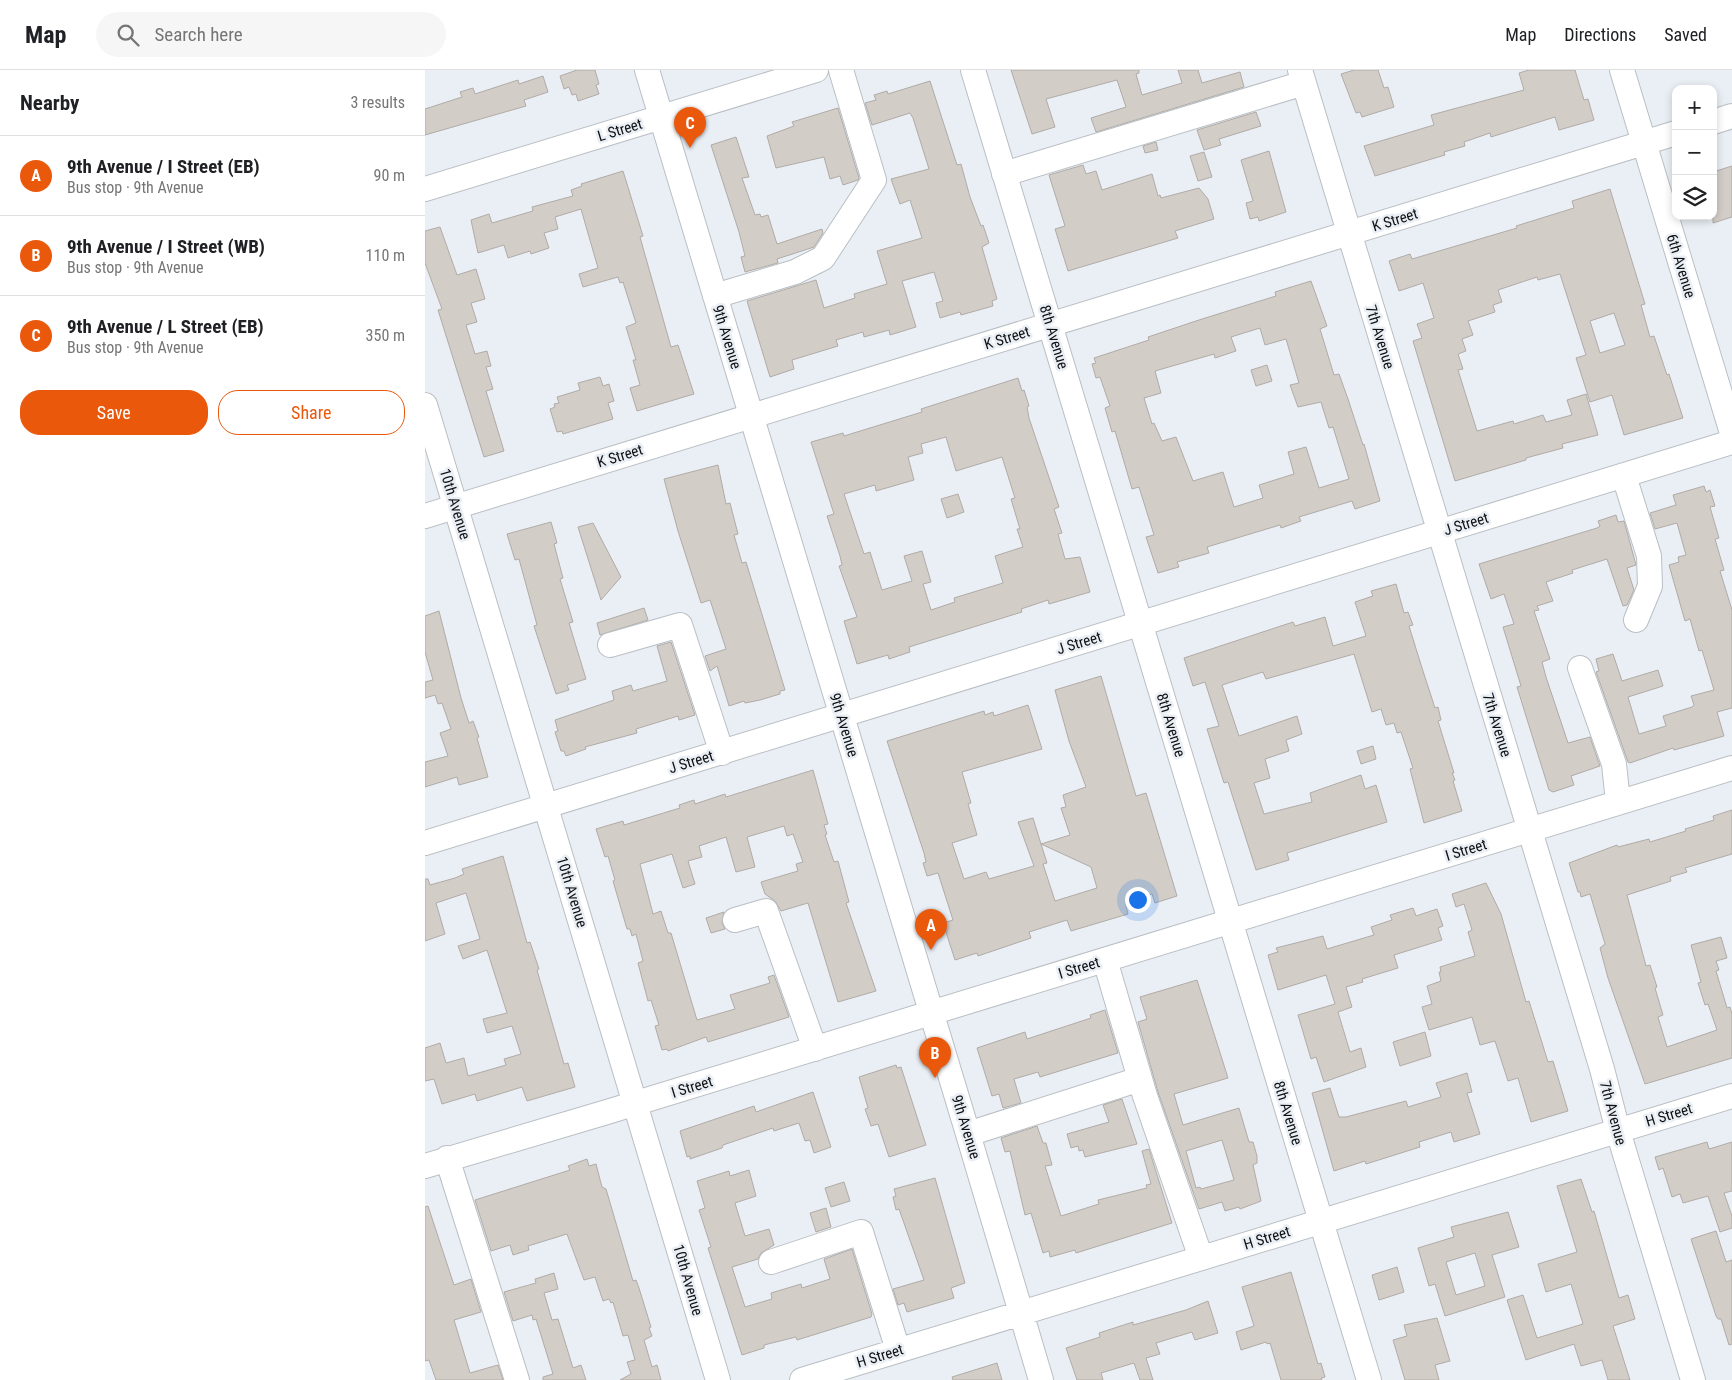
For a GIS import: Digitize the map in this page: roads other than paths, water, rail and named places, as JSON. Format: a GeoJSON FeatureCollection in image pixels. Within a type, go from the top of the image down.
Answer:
{"type":"FeatureCollection","features":[{"type":"Feature","properties":{"kind":"street","name":"9th Avenue"},"geometry":{"type":"LineString","coordinates":[[647,70],[969,1134],[1041,1380]]}},
{"type":"Feature","properties":{"kind":"street","name":"L Street"},"geometry":{"type":"LineString","coordinates":[[425,190],[816,70]]}},
{"type":"Feature","properties":{"kind":"street"},"geometry":{"type":"LineString","coordinates":[[715,296],[795,272],[823,258],[874,180],[841,70]]}},
{"type":"Feature","properties":{"kind":"street","name":"8th Avenue"},"geometry":{"type":"LineString","coordinates":[[973,70],[1369,1380]]}},
{"type":"Feature","properties":{"kind":"street","name":"6th Avenue"},"geometry":{"type":"LineString","coordinates":[[1622,70],[1732,433]]}},
{"type":"Feature","properties":{"kind":"street"},"geometry":{"type":"LineString","coordinates":[[1005,174],[1302,76]]}},
{"type":"Feature","properties":{"kind":"street","name":"7th Avenue"},"geometry":{"type":"LineString","coordinates":[[1302,76],[1602,1069],[1617,1131],[1693,1380]]}},
{"type":"Feature","properties":{"kind":"street"},"geometry":{"type":"LineString","coordinates":[[1717,121],[1732,116]]}},
{"type":"Feature","properties":{"kind":"street","name":"K Street"},"geometry":{"type":"LineString","coordinates":[[425,516],[1672,134]]}},
{"type":"Feature","properties":{"kind":"street","name":"10th Avenue"},"geometry":{"type":"LineString","coordinates":[[425,405],[718,1380]]}},
{"type":"Feature","properties":{"kind":"street","name":"J Street"},"geometry":{"type":"LineString","coordinates":[[425,843],[1732,442]]}},
{"type":"Feature","properties":{"kind":"street"},"geometry":{"type":"LineString","coordinates":[[1624,476],[1649,556],[1650,586],[1636,620]]}},
{"type":"Feature","properties":{"kind":"street"},"geometry":{"type":"LineString","coordinates":[[610,645],[680,625],[722,753]]}},
{"type":"Feature","properties":{"kind":"street"},"geometry":{"type":"LineString","coordinates":[[1580,668],[1614,764],[1618,802]]}},
{"type":"Feature","properties":{"kind":"street","name":"I Street"},"geometry":{"type":"LineString","coordinates":[[436,1162],[636,1104],[1732,768]]}},
{"type":"Feature","properties":{"kind":"street"},"geometry":{"type":"LineString","coordinates":[[735,920],[766,911],[815,1049]]}},
{"type":"Feature","properties":{"kind":"street"},"geometry":{"type":"LineString","coordinates":[[1105,960],[1140,1079],[1201,1258]]}},
{"type":"Feature","properties":{"kind":"street"},"geometry":{"type":"LineString","coordinates":[[969,1134],[1140,1079]]}},
{"type":"Feature","properties":{"kind":"street","name":"H Street"},"geometry":{"type":"LineString","coordinates":[[802,1380],[1732,1096]]}},
{"type":"Feature","properties":{"kind":"street"},"geometry":{"type":"LineString","coordinates":[[436,1162],[517,1380]]}},
{"type":"Feature","properties":{"kind":"street"},"geometry":{"type":"LineString","coordinates":[[771,1262],[861,1232],[898,1350]]}},
{"type":"Feature","properties":{"kind":"place","name":"9th Avenue / L Street (EB)"},"geometry":{"type":"Point","coordinates":[690,148]}},
{"type":"Feature","properties":{"kind":"place","name":"9th Avenue / I Street (EB)"},"geometry":{"type":"Point","coordinates":[931,950]}},
{"type":"Feature","properties":{"kind":"place","name":"9th Avenue / I Street (WB)"},"geometry":{"type":"Point","coordinates":[935,1078]}}]}
